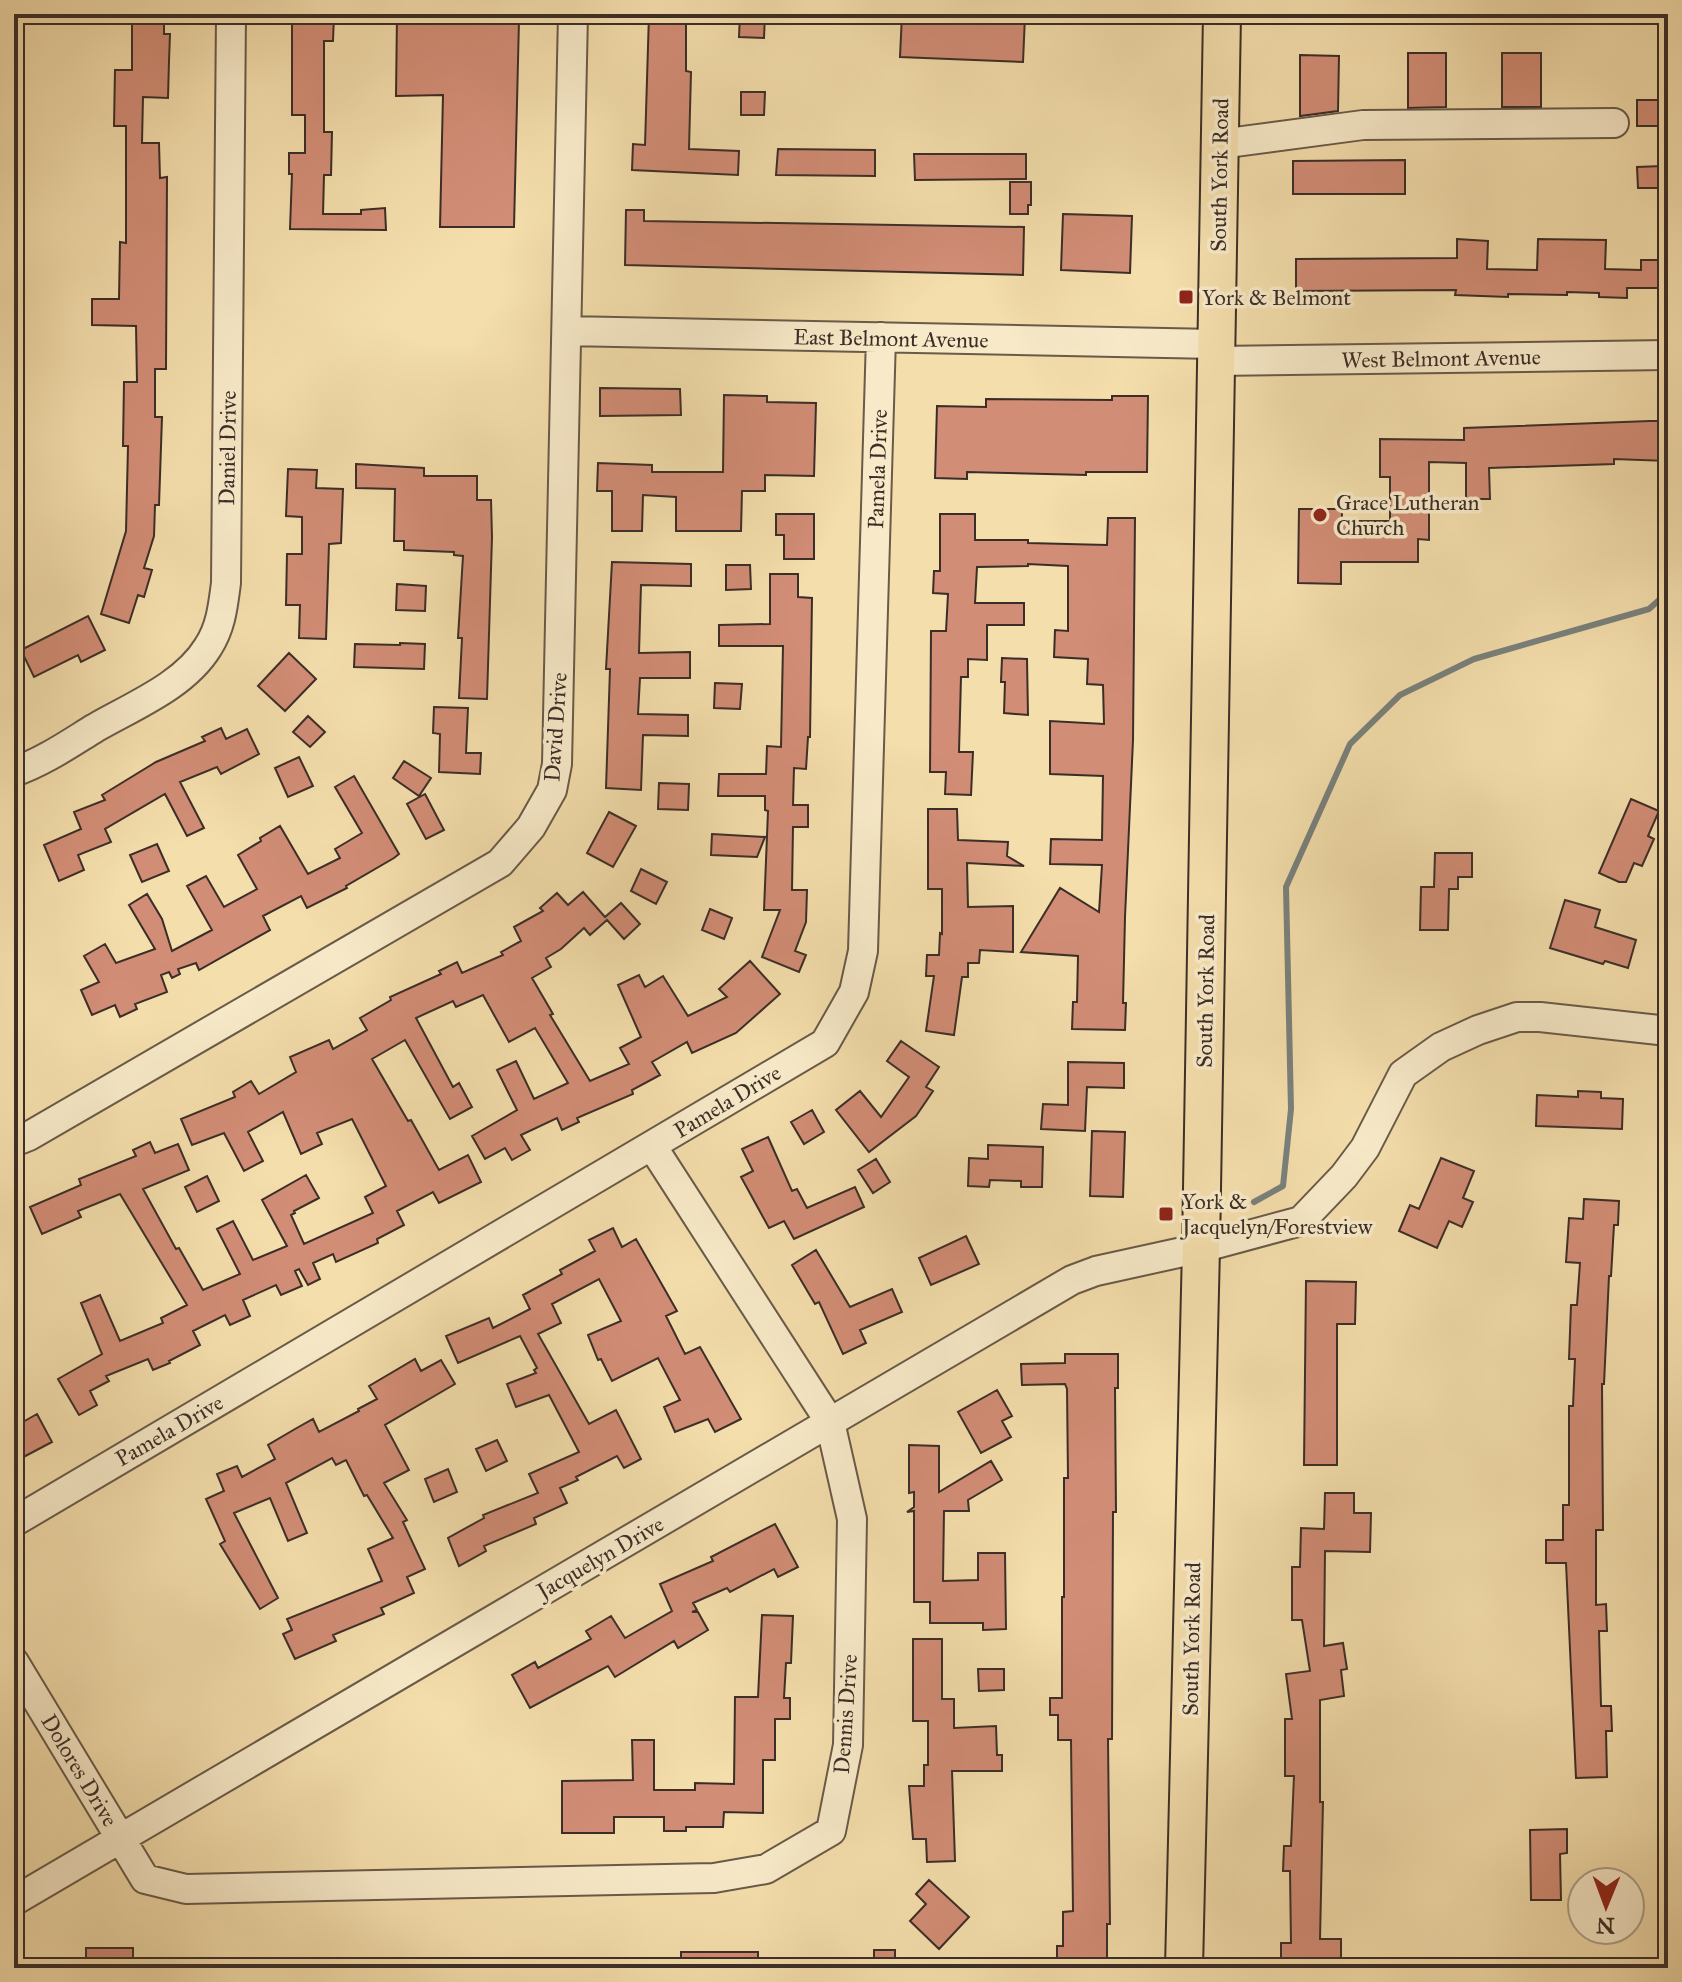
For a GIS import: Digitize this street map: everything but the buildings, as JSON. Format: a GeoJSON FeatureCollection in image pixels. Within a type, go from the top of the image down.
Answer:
{"type":"FeatureCollection","features":[{"type":"Feature","properties":{"kind":"main road","name":"South York Road"},"geometry":{"type":"LineString","coordinates":[[1184,1968],[1201,1248],[1222,14]]}},
{"type":"Feature","properties":{"kind":"street","name":"Daniel Drive"},"geometry":{"type":"LineString","coordinates":[[14,772],[60,749],[169,685],[193,667],[208,648],[223,612],[226,583],[231,14]]}},
{"type":"Feature","properties":{"kind":"street","name":"David Drive"},"geometry":{"type":"LineString","coordinates":[[14,1142],[500,863],[531,827],[552,790],[557,764],[573,14]]}},
{"type":"Feature","properties":{"kind":"street"},"geometry":{"type":"LineString","coordinates":[[1220,144],[1363,125],[1614,123]]}},
{"type":"Feature","properties":{"kind":"street","name":"East Belmont Avenue"},"geometry":{"type":"LineString","coordinates":[[567,331],[881,337],[1215,353]]}},
{"type":"Feature","properties":{"kind":"street","name":"Pamela Drive"},"geometry":{"type":"LineString","coordinates":[[14,1522],[825,1043],[854,992],[863,951],[881,337]]}},
{"type":"Feature","properties":{"kind":"street","name":"West Belmont Avenue"},"geometry":{"type":"LineString","coordinates":[[1215,353],[1668,355]]}},
{"type":"Feature","properties":{"kind":"street","name":"Jacquelyn Drive"},"geometry":{"type":"LineString","coordinates":[[14,1901],[1072,1280],[1096,1271],[1201,1248],[1301,1221],[1344,1176],[1365,1148],[1403,1074],[1441,1047],[1517,1017],[1668,1031]]}},
{"type":"Feature","properties":{"kind":"street","name":"Dennis Drive"},"geometry":{"type":"LineString","coordinates":[[122,1838],[145,1879],[186,1889],[714,1878],[766,1869],[831,1831],[848,1745],[852,1519],[830,1422],[652,1146]]}},
{"type":"Feature","properties":{"kind":"street","name":"Dolores Drive"},"geometry":{"type":"LineString","coordinates":[[14,1662],[122,1838]]}},
{"type":"Feature","properties":{"kind":"waterway"},"geometry":{"type":"LineString","coordinates":[[1254,1202],[1283,1186],[1291,1109],[1286,887],[1350,744],[1400,695],[1474,659],[1649,609],[1668,592]]}},
{"type":"Feature","properties":{"kind":"place","name":"York & Belmont"},"geometry":{"type":"Point","coordinates":[1186,297]}},
{"type":"Feature","properties":{"kind":"place","name":"Grace Lutheran Church"},"geometry":{"type":"Point","coordinates":[1320,515]}},
{"type":"Feature","properties":{"kind":"place","name":"York & Jacquelyn/Forestview"},"geometry":{"type":"Point","coordinates":[1166,1214]}}]}
